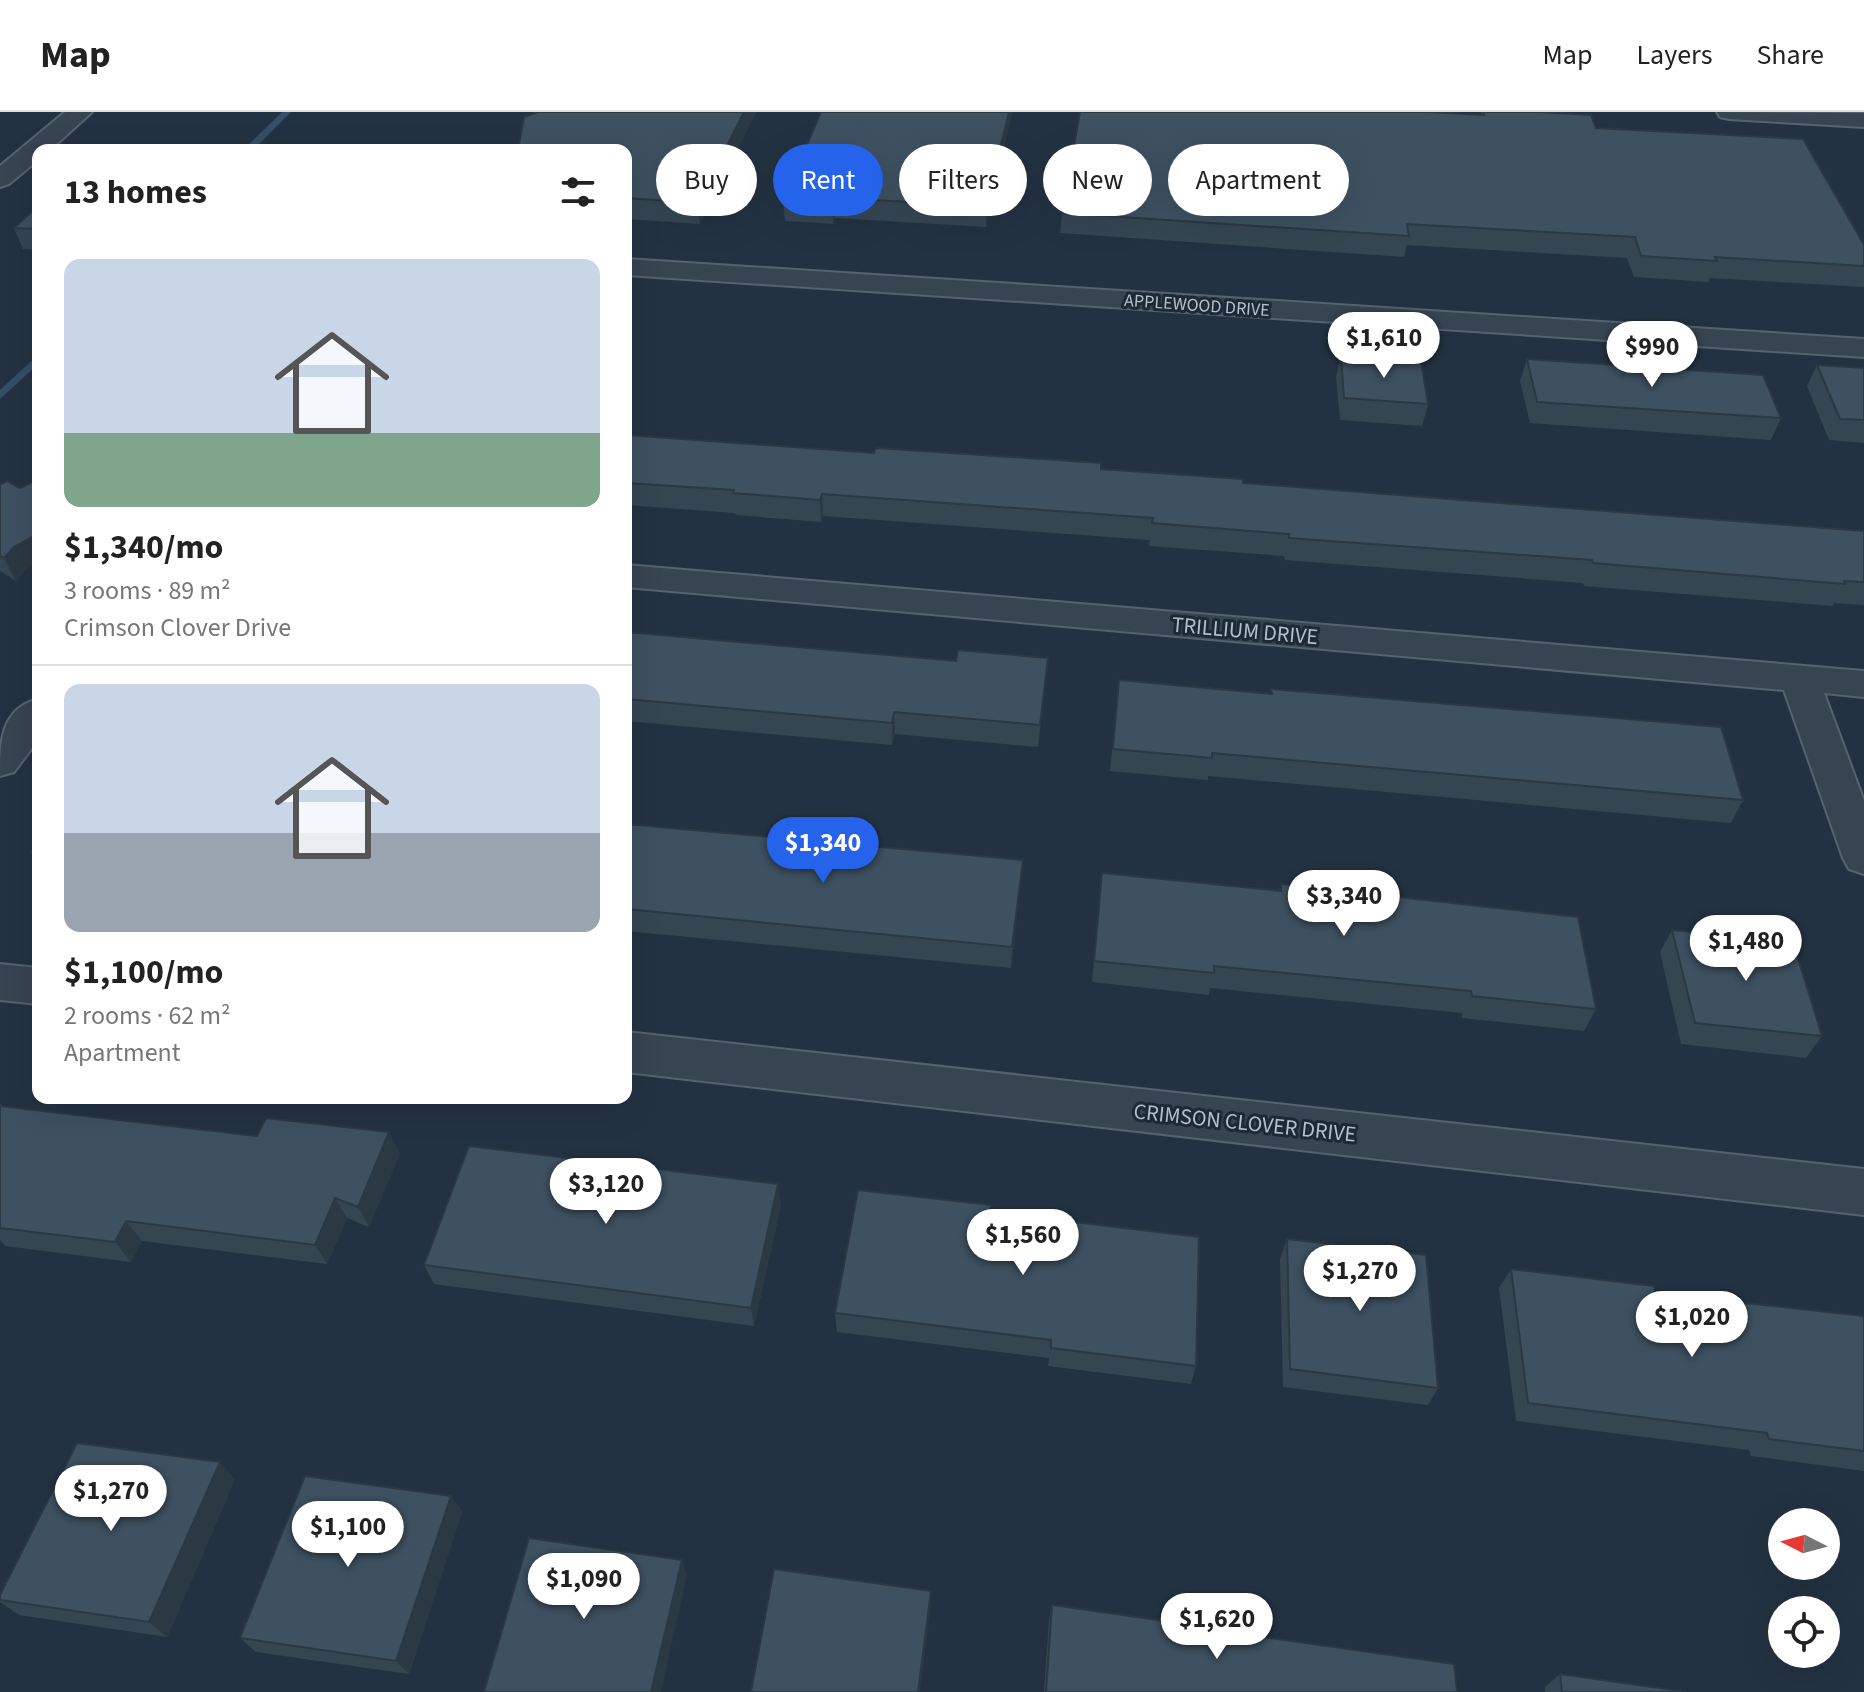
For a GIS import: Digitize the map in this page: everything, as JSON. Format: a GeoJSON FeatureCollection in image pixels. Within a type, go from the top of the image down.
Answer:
{"type":"FeatureCollection","features":[{"type":"Feature","properties":{"kind":"street"},"geometry":{"type":"LineString","coordinates":[[42,144],[80,112]]}},
{"type":"Feature","properties":{"kind":"street"},"geometry":{"type":"LineString","coordinates":[[1729,112],[1864,120]]}},
{"type":"Feature","properties":{"kind":"street"},"geometry":{"type":"LineString","coordinates":[[0,179],[32,152]]}},
{"type":"Feature","properties":{"kind":"street","name":"APPLEWOOD DRIVE"},"geometry":{"type":"LineString","coordinates":[[632,267],[1864,348]]}},
{"type":"Feature","properties":{"kind":"street","name":"TRILLIUM DRIVE"},"geometry":{"type":"LineString","coordinates":[[632,577],[1864,684]]}},
{"type":"Feature","properties":{"kind":"street"},"geometry":{"type":"LineString","coordinates":[[1799,679],[1864,858]]}},
{"type":"Feature","properties":{"kind":"street"},"geometry":{"type":"LineString","coordinates":[[0,762],[32,720]]}},
{"type":"Feature","properties":{"kind":"street"},"geometry":{"type":"LineString","coordinates":[[0,982],[32,985]]}},
{"type":"Feature","properties":{"kind":"street","name":"CRIMSON CLOVER DRIVE"},"geometry":{"type":"LineString","coordinates":[[632,1053],[1864,1192]]}},
{"type":"Feature","properties":{"kind":"building"},"geometry":{"type":"Polygon","coordinates":[[[538,112],[744,112],[728,144],[656,144],[656,200],[632,198],[632,144],[519,144],[524,117],[538,112]]]}},
{"type":"Feature","properties":{"kind":"building"},"geometry":{"type":"Polygon","coordinates":[[[821,112],[1009,112],[1001,144],[899,144],[899,201],[883,201],[883,144],[807,144],[821,112]]]}},
{"type":"Feature","properties":{"kind":"building"},"geometry":{"type":"Polygon","coordinates":[[[1080,112],[1429,112],[1484,115],[1483,112],[1541,112],[1591,115],[1596,128],[1803,139],[1864,245],[1864,266],[1641,256],[1635,237],[1407,224],[1409,236],[1107,216],[1152,216],[1152,144],[1074,144],[1080,112]]]}},
{"type":"Feature","properties":{"kind":"building"},"geometry":{"type":"Polygon","coordinates":[[[32,212],[32,229],[14,228],[32,212]]]}},
{"type":"Feature","properties":{"kind":"building"},"geometry":{"type":"Polygon","coordinates":[[[1341,356],[1421,361],[1428,404],[1344,398],[1341,356]]]}},
{"type":"Feature","properties":{"kind":"building"},"geometry":{"type":"Polygon","coordinates":[[[1527,359],[1763,375],[1781,418],[1537,402],[1527,359]]]}},
{"type":"Feature","properties":{"kind":"building"},"geometry":{"type":"Polygon","coordinates":[[[1817,365],[1864,368],[1864,420],[1840,419],[1817,365]]]}},
{"type":"Feature","properties":{"kind":"building"},"geometry":{"type":"Polygon","coordinates":[[[632,435],[874,453],[876,448],[1101,463],[1101,469],[1243,479],[1243,483],[1864,531],[1864,582],[1844,581],[1845,584],[1593,563],[1592,560],[1289,538],[1289,534],[1152,523],[1153,518],[822,494],[820,500],[733,493],[734,490],[632,483],[632,435]]]}},
{"type":"Feature","properties":{"kind":"building"},"geometry":{"type":"Polygon","coordinates":[[[7,481],[20,488],[32,482],[32,537],[14,547],[4,558],[0,556],[0,485],[7,481]]]}},
{"type":"Feature","properties":{"kind":"building"},"geometry":{"type":"Polygon","coordinates":[[[632,633],[956,661],[958,650],[1048,658],[1040,725],[894,712],[892,723],[632,700],[632,633]]]}},
{"type":"Feature","properties":{"kind":"building"},"geometry":{"type":"Polygon","coordinates":[[[1119,680],[1272,694],[1271,689],[1721,727],[1743,800],[1212,753],[1212,758],[1113,749],[1119,680]]]}},
{"type":"Feature","properties":{"kind":"building"},"geometry":{"type":"Polygon","coordinates":[[[632,825],[1023,860],[1012,947],[632,910],[632,825]]]}},
{"type":"Feature","properties":{"kind":"building"},"geometry":{"type":"Polygon","coordinates":[[[1102,873],[1281,891],[1281,884],[1578,917],[1596,1009],[1472,996],[1471,991],[1214,966],[1214,973],[1094,961],[1102,873]]]}},
{"type":"Feature","properties":{"kind":"building"},"geometry":{"type":"Polygon","coordinates":[[[1672,930],[1793,942],[1822,1036],[1695,1023],[1672,930]]]}},
{"type":"Feature","properties":{"kind":"building"},"geometry":{"type":"Polygon","coordinates":[[[0,1106],[257,1136],[266,1118],[389,1132],[358,1207],[335,1198],[315,1245],[126,1221],[115,1242],[0,1228],[0,1106]]]}},
{"type":"Feature","properties":{"kind":"building"},"geometry":{"type":"Polygon","coordinates":[[[469,1146],[778,1184],[751,1308],[424,1265],[469,1146]]]}},
{"type":"Feature","properties":{"kind":"building"},"geometry":{"type":"Polygon","coordinates":[[[858,1190],[991,1205],[990,1212],[1199,1237],[1196,1366],[1051,1348],[1051,1340],[835,1313],[858,1190]]]}},
{"type":"Feature","properties":{"kind":"building"},"geometry":{"type":"Polygon","coordinates":[[[1287,1239],[1426,1255],[1438,1388],[1290,1369],[1287,1239]]]}},
{"type":"Feature","properties":{"kind":"building"},"geometry":{"type":"Polygon","coordinates":[[[1511,1269],[1654,1286],[1655,1293],[1864,1316],[1864,1451],[1769,1439],[1767,1433],[1528,1403],[1511,1269]]]}},
{"type":"Feature","properties":{"kind":"building"},"geometry":{"type":"Polygon","coordinates":[[[77,1443],[220,1462],[149,1622],[0,1600],[77,1443]]]}},
{"type":"Feature","properties":{"kind":"building"},"geometry":{"type":"Polygon","coordinates":[[[305,1476],[451,1496],[396,1661],[240,1638],[305,1476]]]}},
{"type":"Feature","properties":{"kind":"building"},"geometry":{"type":"Polygon","coordinates":[[[529,1538],[682,1560],[651,1692],[484,1692],[529,1538]]]}},
{"type":"Feature","properties":{"kind":"building"},"geometry":{"type":"Polygon","coordinates":[[[774,1569],[931,1591],[918,1692],[751,1692],[774,1569]]]}},
{"type":"Feature","properties":{"kind":"building"},"geometry":{"type":"Polygon","coordinates":[[[1052,1605],[1454,1664],[1457,1692],[1046,1692],[1052,1605]]]}},
{"type":"Feature","properties":{"kind":"building"},"geometry":{"type":"Polygon","coordinates":[[[1560,1674],[1687,1692],[1562,1692],[1560,1674]]]}},
{"type":"Feature","properties":{"kind":"waterway"},"geometry":{"type":"LineString","coordinates":[[254,144],[287,112]]}},
{"type":"Feature","properties":{"kind":"waterway"},"geometry":{"type":"LineString","coordinates":[[0,396],[32,364]]}}]}
